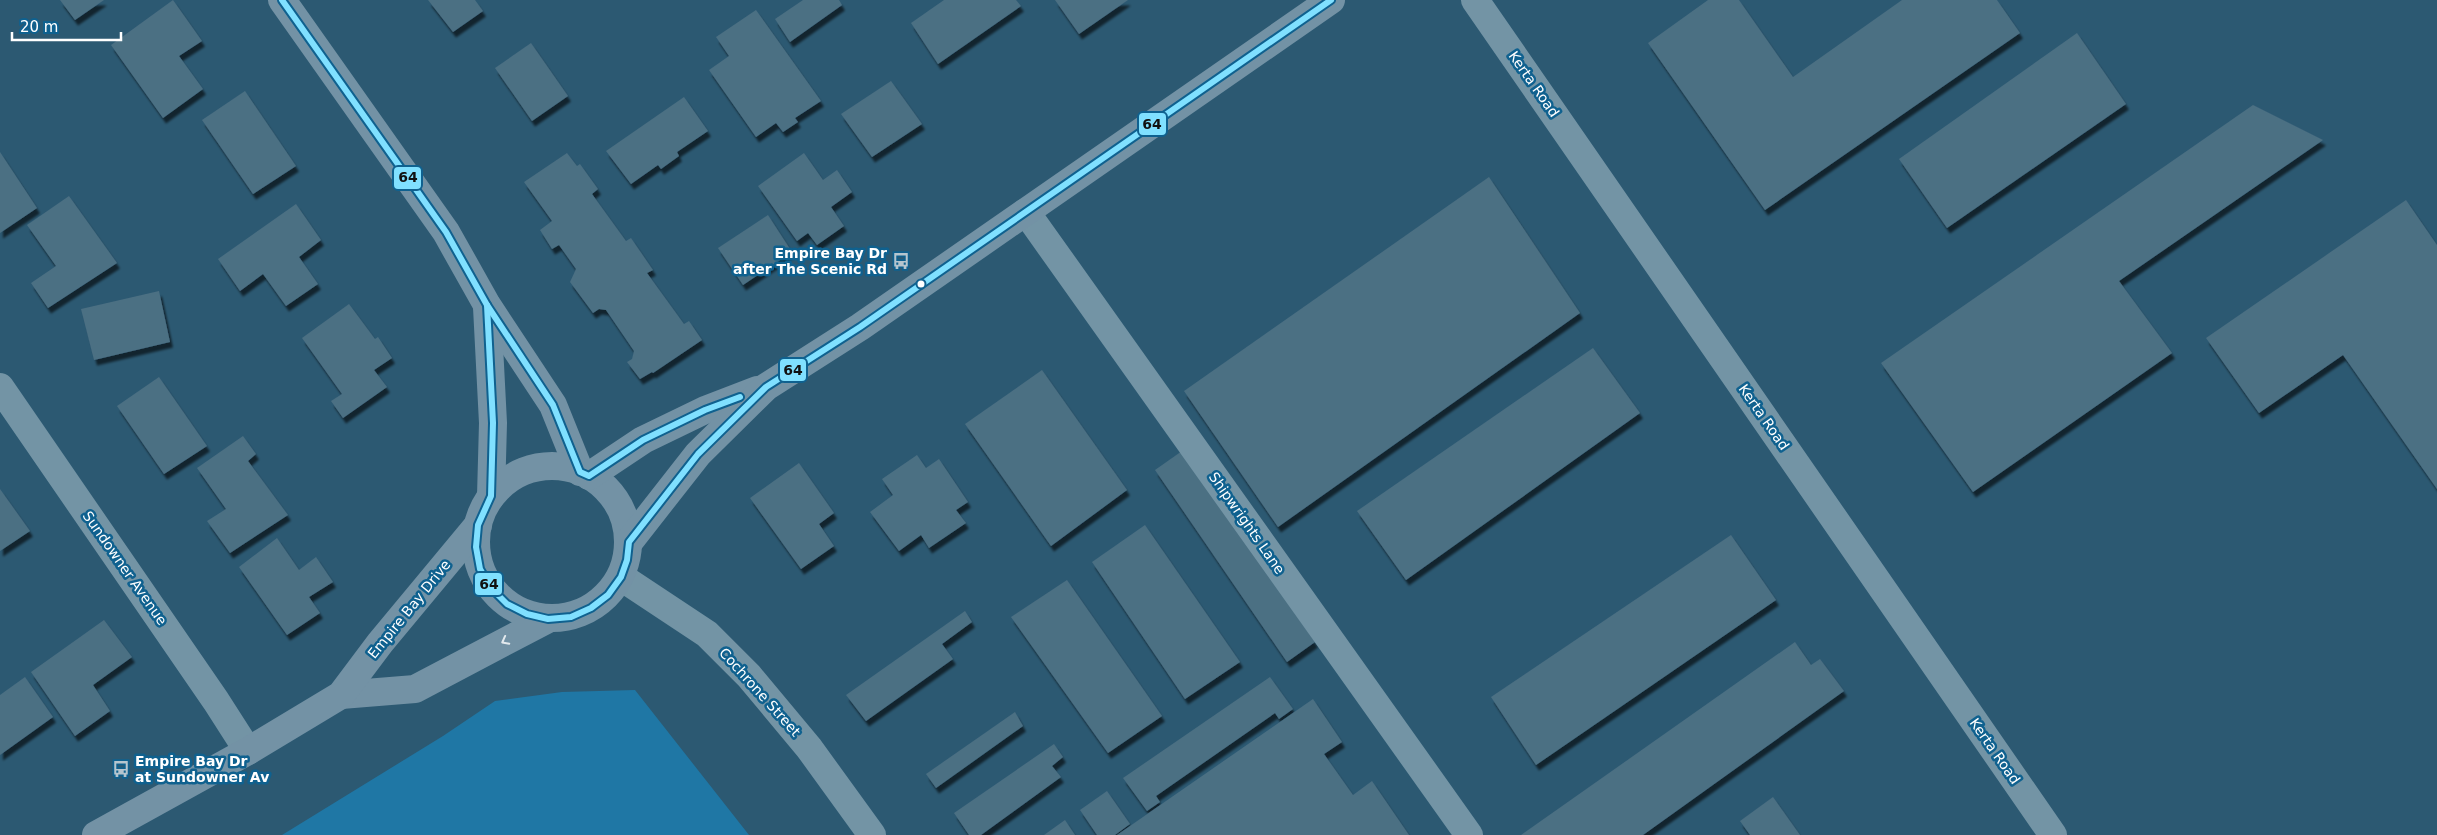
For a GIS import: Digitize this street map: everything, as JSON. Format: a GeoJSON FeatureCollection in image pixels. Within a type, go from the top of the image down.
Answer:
{"type":"FeatureCollection","features":[{"type":"Feature","properties":{"kind":"main road"},"geometry":{"type":"LineString","coordinates":[[282,0],[446,232],[487,306],[553,405],[585,474]]}},
{"type":"Feature","properties":{"kind":"main road"},"geometry":{"type":"LineString","coordinates":[[585,474],[643,440],[705,410],[766,387],[860,327],[1331,0]]}},
{"type":"Feature","properties":{"kind":"main road"},"geometry":{"type":"LineString","coordinates":[[487,306],[493,423],[491,496]]}},
{"type":"Feature","properties":{"kind":"main road"},"geometry":{"type":"LineString","coordinates":[[629,542],[698,454],[766,387]]}},
{"type":"Feature","properties":{"kind":"main road"},"geometry":{"type":"LineString","coordinates":[[556,466],[585,474],[605,488],[618,503],[626,522],[629,542],[627,560],[621,577],[608,595],[591,608],[571,617],[548,619],[527,614],[507,604],[491,588],[480,569],[477,554],[478,525],[491,496],[509,479],[531,469],[556,466]]}},
{"type":"Feature","properties":{"kind":"main road","name":"Empire Bay Drive"},"geometry":{"type":"LineString","coordinates":[[96,835],[248,751],[342,695],[380,642],[478,525]]}},
{"type":"Feature","properties":{"kind":"main road","name":"Empire Bay Drive"},"geometry":{"type":"LineString","coordinates":[[342,695],[415,689],[548,619]]}},
{"type":"Feature","properties":{"kind":"street","name":"Kerta Road"},"geometry":{"type":"LineString","coordinates":[[1475,0],[2053,835]]}},
{"type":"Feature","properties":{"kind":"street","name":"Shipwrights Lane"},"geometry":{"type":"LineString","coordinates":[[1026,212],[1469,835]]}},
{"type":"Feature","properties":{"kind":"street","name":"Sundowner Avenue"},"geometry":{"type":"LineString","coordinates":[[0,387],[216,701],[248,751]]}},
{"type":"Feature","properties":{"kind":"street","name":"Cochrone Street"},"geometry":{"type":"LineString","coordinates":[[621,577],[707,634],[749,676],[809,748],[872,835]]}},
{"type":"Feature","properties":{"kind":"shaded area"},"geometry":{"type":"Polygon","coordinates":[[[635,690],[749,835],[282,835],[443,736],[495,701],[562,692],[635,690]]]}},
{"type":"Feature","properties":{"kind":"building"},"geometry":{"type":"Polygon","coordinates":[[[60,0],[104,0],[75,20],[60,0]]]}},
{"type":"Feature","properties":{"kind":"building"},"geometry":{"type":"Polygon","coordinates":[[[173,0],[202,41],[179,56],[203,89],[163,118],[111,45],[173,0]]]}},
{"type":"Feature","properties":{"kind":"building"},"geometry":{"type":"Polygon","coordinates":[[[428,0],[475,0],[483,11],[453,32],[428,0]]]}},
{"type":"Feature","properties":{"kind":"building"},"geometry":{"type":"Polygon","coordinates":[[[803,0],[839,0],[842,5],[790,42],[775,19],[803,0]]]}},
{"type":"Feature","properties":{"kind":"building"},"geometry":{"type":"Polygon","coordinates":[[[944,0],[1016,0],[1021,6],[938,64],[911,23],[944,0]]]}},
{"type":"Feature","properties":{"kind":"building"},"geometry":{"type":"Polygon","coordinates":[[[1055,0],[1128,0],[1079,34],[1055,0]]]}},
{"type":"Feature","properties":{"kind":"building"},"geometry":{"type":"Polygon","coordinates":[[[1708,0],[1739,0],[1793,77],[1902,0],[1997,0],[2020,33],[1765,210],[1648,43],[1708,0]]]}},
{"type":"Feature","properties":{"kind":"building"},"geometry":{"type":"Polygon","coordinates":[[[756,10],[821,101],[795,118],[798,122],[783,132],[776,123],[756,137],[709,70],[729,56],[716,37],[756,10]]]}},
{"type":"Feature","properties":{"kind":"building"},"geometry":{"type":"Polygon","coordinates":[[[2077,33],[2126,104],[1947,228],[1899,159],[2077,33]]]}},
{"type":"Feature","properties":{"kind":"building"},"geometry":{"type":"Polygon","coordinates":[[[531,43],[568,96],[532,121],[495,68],[531,43]]]}},
{"type":"Feature","properties":{"kind":"building"},"geometry":{"type":"Polygon","coordinates":[[[891,81],[922,124],[872,157],[841,114],[891,81]]]}},
{"type":"Feature","properties":{"kind":"building"},"geometry":{"type":"Polygon","coordinates":[[[245,91],[296,166],[253,194],[202,120],[245,91]]]}},
{"type":"Feature","properties":{"kind":"building"},"geometry":{"type":"Polygon","coordinates":[[[684,97],[708,131],[677,152],[679,156],[661,169],[658,165],[631,184],[606,151],[684,97]]]}},
{"type":"Feature","properties":{"kind":"building"},"geometry":{"type":"Polygon","coordinates":[[[2253,105],[2323,140],[2119,281],[2172,353],[1973,492],[1881,363],[2253,105]]]}},
{"type":"Feature","properties":{"kind":"building"},"geometry":{"type":"Polygon","coordinates":[[[0,152],[37,208],[0,233],[0,152]]]}},
{"type":"Feature","properties":{"kind":"building"},"geometry":{"type":"Polygon","coordinates":[[[567,153],[577,166],[580,164],[598,189],[592,194],[626,241],[631,238],[653,270],[647,273],[684,324],[689,321],[702,340],[653,373],[640,379],[627,362],[632,359],[634,351],[606,310],[599,309],[593,313],[570,282],[576,269],[559,245],[552,249],[540,230],[552,221],[524,182],[567,153]]]}},
{"type":"Feature","properties":{"kind":"building"},"geometry":{"type":"Polygon","coordinates":[[[804,153],[823,180],[837,170],[852,192],[831,207],[844,226],[817,245],[808,233],[797,241],[758,186],[804,153]]]}},
{"type":"Feature","properties":{"kind":"building"},"geometry":{"type":"Polygon","coordinates":[[[1489,177],[1580,313],[1278,527],[1184,391],[1489,177]]]}},
{"type":"Feature","properties":{"kind":"building"},"geometry":{"type":"Polygon","coordinates":[[[69,196],[117,263],[48,308],[31,283],[56,266],[27,225],[69,196]]]}},
{"type":"Feature","properties":{"kind":"building"},"geometry":{"type":"Polygon","coordinates":[[[2406,200],[2437,245],[2437,489],[2343,355],[2259,413],[2206,338],[2406,200]]]}},
{"type":"Feature","properties":{"kind":"building"},"geometry":{"type":"Polygon","coordinates":[[[296,204],[321,240],[299,257],[318,284],[286,306],[263,274],[240,291],[218,259],[296,204]]]}},
{"type":"Feature","properties":{"kind":"building"},"geometry":{"type":"Polygon","coordinates":[[[768,215],[792,252],[743,285],[718,248],[768,215]]]}},
{"type":"Feature","properties":{"kind":"building"},"geometry":{"type":"Polygon","coordinates":[[[159,291],[170,342],[94,360],[81,309],[159,291]]]}},
{"type":"Feature","properties":{"kind":"building"},"geometry":{"type":"Polygon","coordinates":[[[349,304],[375,339],[378,337],[392,358],[374,370],[387,387],[343,418],[331,401],[342,394],[302,338],[349,304]]]}},
{"type":"Feature","properties":{"kind":"building"},"geometry":{"type":"Polygon","coordinates":[[[1593,348],[1640,413],[1406,580],[1357,511],[1593,348]]]}},
{"type":"Feature","properties":{"kind":"building"},"geometry":{"type":"Polygon","coordinates":[[[1042,370],[1127,490],[1051,546],[965,424],[1042,370]]]}},
{"type":"Feature","properties":{"kind":"building"},"geometry":{"type":"Polygon","coordinates":[[[159,377],[207,446],[164,474],[117,406],[159,377]]]}},
{"type":"Feature","properties":{"kind":"building"},"geometry":{"type":"Polygon","coordinates":[[[243,436],[256,454],[248,461],[288,515],[230,553],[207,521],[226,509],[197,468],[243,436]]]}},
{"type":"Feature","properties":{"kind":"building"},"geometry":{"type":"Polygon","coordinates":[[[1182,451],[1315,642],[1287,662],[1155,470],[1182,451]]]}},
{"type":"Feature","properties":{"kind":"building"},"geometry":{"type":"Polygon","coordinates":[[[917,455],[926,468],[939,459],[968,502],[956,510],[966,523],[929,548],[921,535],[899,551],[870,512],[893,495],[882,479],[917,455]]]}},
{"type":"Feature","properties":{"kind":"building"},"geometry":{"type":"Polygon","coordinates":[[[799,463],[834,513],[819,524],[834,546],[801,569],[750,498],[799,463]]]}},
{"type":"Feature","properties":{"kind":"building"},"geometry":{"type":"Polygon","coordinates":[[[0,489],[30,531],[0,551],[0,489]]]}},
{"type":"Feature","properties":{"kind":"building"},"geometry":{"type":"Polygon","coordinates":[[[1145,525],[1240,662],[1185,699],[1092,562],[1145,525]]]}},
{"type":"Feature","properties":{"kind":"building"},"geometry":{"type":"Polygon","coordinates":[[[1731,535],[1776,600],[1536,765],[1491,697],[1731,535]]]}},
{"type":"Feature","properties":{"kind":"building"},"geometry":{"type":"Polygon","coordinates":[[[277,538],[299,570],[316,557],[333,582],[309,597],[320,613],[287,635],[239,567],[277,538]]]}},
{"type":"Feature","properties":{"kind":"building"},"geometry":{"type":"Polygon","coordinates":[[[1067,580],[1162,716],[1108,753],[1011,617],[1067,580]]]}},
{"type":"Feature","properties":{"kind":"building"},"geometry":{"type":"Polygon","coordinates":[[[965,611],[972,622],[942,644],[953,659],[866,721],[846,695],[965,611]]]}},
{"type":"Feature","properties":{"kind":"building"},"geometry":{"type":"Polygon","coordinates":[[[104,620],[132,657],[93,685],[110,711],[75,736],[31,672],[104,620]]]}},
{"type":"Feature","properties":{"kind":"building"},"geometry":{"type":"Polygon","coordinates":[[[1795,642],[1811,665],[1820,659],[1844,691],[1643,835],[1521,835],[1795,642]]]}},
{"type":"Feature","properties":{"kind":"building"},"geometry":{"type":"Polygon","coordinates":[[[25,677],[53,717],[0,755],[0,695],[25,677]]]}},
{"type":"Feature","properties":{"kind":"building"},"geometry":{"type":"Polygon","coordinates":[[[1270,677],[1293,709],[1279,719],[1275,713],[1156,796],[1160,802],[1147,811],[1123,778],[1270,677]]]}},
{"type":"Feature","properties":{"kind":"building"},"geometry":{"type":"Polygon","coordinates":[[[1313,699],[1342,742],[1324,754],[1353,795],[1372,781],[1409,835],[1117,835],[1313,699]]]}},
{"type":"Feature","properties":{"kind":"building"},"geometry":{"type":"Polygon","coordinates":[[[1015,712],[1023,726],[936,788],[926,774],[1015,712]]]}},
{"type":"Feature","properties":{"kind":"building"},"geometry":{"type":"Polygon","coordinates":[[[1054,744],[1063,757],[1052,766],[1061,777],[981,835],[969,835],[954,813],[1054,744]]]}},
{"type":"Feature","properties":{"kind":"building"},"geometry":{"type":"Polygon","coordinates":[[[1107,791],[1130,824],[1115,835],[1097,835],[1080,810],[1107,791]]]}},
{"type":"Feature","properties":{"kind":"building"},"geometry":{"type":"Polygon","coordinates":[[[1773,797],[1800,835],[1750,835],[1740,821],[1773,797]]]}},
{"type":"Feature","properties":{"kind":"building"},"geometry":{"type":"Polygon","coordinates":[[[1065,820],[1075,835],[1044,835],[1065,820]]]}},
{"type":"Feature","properties":{"kind":"transit line","name":"64"},"geometry":{"type":"LineString","coordinates":[[282,0],[446,232],[487,305],[493,423],[491,496],[478,525],[476,547],[480,569],[491,588],[507,604],[527,614],[548,619],[571,617],[591,608],[608,595],[621,577],[627,560],[629,542],[698,454],[766,387],[860,327],[1331,0]]}},
{"type":"Feature","properties":{"kind":"transit line","name":"64"},"geometry":{"type":"LineString","coordinates":[[487,305],[553,405],[580,472],[589,476],[643,440],[705,410],[740,397]]}},
{"type":"Feature","properties":{"kind":"place","name":"Empire Bay Dr after The Scenic Rd"},"geometry":{"type":"Point","coordinates":[901,261]}},
{"type":"Feature","properties":{"kind":"place","name":"Empire Bay Dr at Sundowner Av"},"geometry":{"type":"Point","coordinates":[121,769]}}]}
